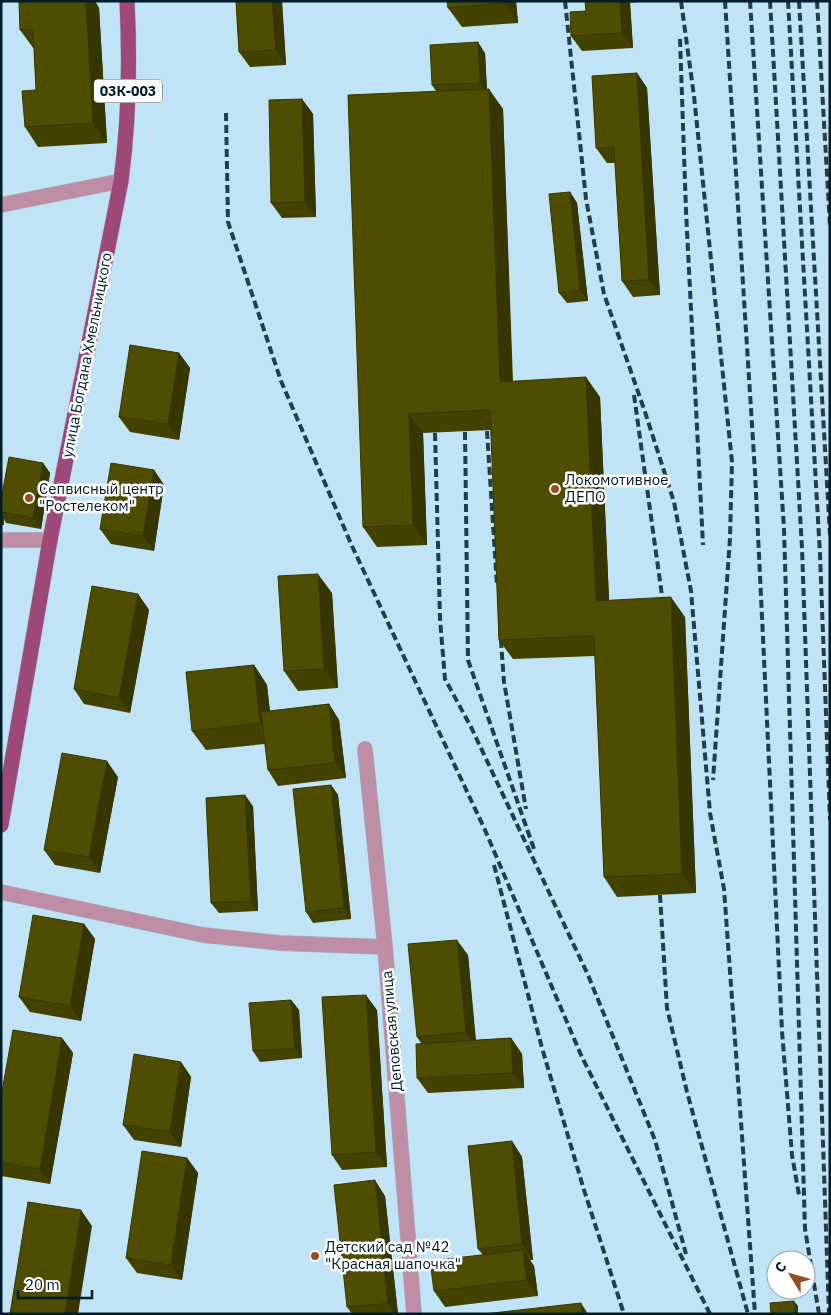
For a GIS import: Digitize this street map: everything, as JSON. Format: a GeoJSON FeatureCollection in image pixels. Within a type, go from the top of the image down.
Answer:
{"type":"FeatureCollection","features":[{"type":"Feature","properties":{"kind":"main road","name":"улица Богдана Хмельницкого"},"geometry":{"type":"LineString","coordinates":[[1,825],[50,540],[121,181],[126,141],[129,42],[127,1]]}},
{"type":"Feature","properties":{"kind":"street"},"geometry":{"type":"LineString","coordinates":[[1,205],[121,181]]}},
{"type":"Feature","properties":{"kind":"street"},"geometry":{"type":"LineString","coordinates":[[1,540],[50,540]]}},
{"type":"Feature","properties":{"kind":"street","name":"Деповская улица"},"geometry":{"type":"LineString","coordinates":[[365,749],[385,947],[414,1314]]}},
{"type":"Feature","properties":{"kind":"street"},"geometry":{"type":"LineString","coordinates":[[1,892],[203,935],[280,943],[385,947]]}},
{"type":"Feature","properties":{"kind":"building"},"geometry":{"type":"Polygon","coordinates":[[[19,1],[86,1],[93,123],[25,127],[22,91],[36,90],[33,29],[20,30],[19,1]]]}},
{"type":"Feature","properties":{"kind":"building"},"geometry":{"type":"Polygon","coordinates":[[[236,1],[272,1],[276,50],[239,52],[236,1]]]}},
{"type":"Feature","properties":{"kind":"building"},"geometry":{"type":"Polygon","coordinates":[[[447,1],[504,1],[504,3],[448,8],[447,1]]]}},
{"type":"Feature","properties":{"kind":"building"},"geometry":{"type":"Polygon","coordinates":[[[585,1],[620,1],[622,33],[571,36],[570,12],[586,11],[585,1]]]}},
{"type":"Feature","properties":{"kind":"building"},"geometry":{"type":"Polygon","coordinates":[[[478,42],[480,83],[432,85],[430,45],[478,42]]]}},
{"type":"Feature","properties":{"kind":"building"},"geometry":{"type":"Polygon","coordinates":[[[637,73],[649,280],[622,281],[614,147],[596,148],[592,76],[637,73]]]}},
{"type":"Feature","properties":{"kind":"building","name":"Локомотивное ДЕПО"},"geometry":{"type":"Polygon","coordinates":[[[489,89],[500,382],[586,377],[596,601],[671,597],[682,874],[604,877],[594,636],[499,640],[490,410],[409,414],[413,525],[363,527],[348,95],[489,89]]]}},
{"type":"Feature","properties":{"kind":"building"},"geometry":{"type":"Polygon","coordinates":[[[302,99],[305,202],[271,203],[269,100],[302,99]]]}},
{"type":"Feature","properties":{"kind":"building"},"geometry":{"type":"Polygon","coordinates":[[[570,192],[580,290],[559,293],[549,194],[570,192]]]}},
{"type":"Feature","properties":{"kind":"building"},"geometry":{"type":"Polygon","coordinates":[[[130,345],[179,353],[168,424],[119,417],[130,345]]]}},
{"type":"Feature","properties":{"kind":"building","name":"Сепвисный центр \"Ростелеком\""},"geometry":{"type":"Polygon","coordinates":[[[9,457],[43,463],[33,518],[1,512],[1,500],[9,457]]]}},
{"type":"Feature","properties":{"kind":"building"},"geometry":{"type":"Polygon","coordinates":[[[111,463],[154,470],[143,536],[100,529],[111,463]]]}},
{"type":"Feature","properties":{"kind":"building"},"geometry":{"type":"Polygon","coordinates":[[[318,574],[324,669],[284,671],[278,576],[318,574]]]}},
{"type":"Feature","properties":{"kind":"building"},"geometry":{"type":"Polygon","coordinates":[[[92,586],[138,594],[119,698],[74,689],[92,586]]]}},
{"type":"Feature","properties":{"kind":"building"},"geometry":{"type":"Polygon","coordinates":[[[254,665],[260,723],[192,731],[186,672],[254,665]]]}},
{"type":"Feature","properties":{"kind":"building"},"geometry":{"type":"Polygon","coordinates":[[[329,704],[335,763],[268,770],[261,712],[329,704]]]}},
{"type":"Feature","properties":{"kind":"building"},"geometry":{"type":"Polygon","coordinates":[[[62,753],[107,761],[89,857],[44,850],[62,753]]]}},
{"type":"Feature","properties":{"kind":"building"},"geometry":{"type":"Polygon","coordinates":[[[331,785],[344,908],[306,912],[293,789],[331,785]]]}},
{"type":"Feature","properties":{"kind":"building"},"geometry":{"type":"Polygon","coordinates":[[[245,795],[251,901],[211,903],[206,798],[245,795]]]}},
{"type":"Feature","properties":{"kind":"building"},"geometry":{"type":"Polygon","coordinates":[[[33,915],[84,924],[70,1006],[19,997],[33,915]]]}},
{"type":"Feature","properties":{"kind":"building"},"geometry":{"type":"Polygon","coordinates":[[[457,940],[466,1032],[417,1037],[408,944],[457,940]]]}},
{"type":"Feature","properties":{"kind":"building"},"geometry":{"type":"Polygon","coordinates":[[[366,995],[376,1152],[332,1155],[322,997],[366,995]]]}},
{"type":"Feature","properties":{"kind":"building"},"geometry":{"type":"Polygon","coordinates":[[[291,1000],[295,1048],[253,1051],[249,1003],[291,1000]]]}},
{"type":"Feature","properties":{"kind":"building"},"geometry":{"type":"Polygon","coordinates":[[[13,1030],[62,1038],[40,1169],[1,1163],[1,1097],[13,1030]]]}},
{"type":"Feature","properties":{"kind":"building"},"geometry":{"type":"Polygon","coordinates":[[[511,1038],[513,1073],[417,1078],[416,1044],[511,1038]]]}},
{"type":"Feature","properties":{"kind":"building"},"geometry":{"type":"Polygon","coordinates":[[[134,1054],[181,1062],[170,1132],[123,1125],[134,1054]]]}},
{"type":"Feature","properties":{"kind":"building"},"geometry":{"type":"Polygon","coordinates":[[[512,1141],[522,1244],[478,1249],[468,1146],[512,1141]]]}},
{"type":"Feature","properties":{"kind":"building"},"geometry":{"type":"Polygon","coordinates":[[[142,1151],[187,1158],[171,1265],[126,1258],[142,1151]]]}},
{"type":"Feature","properties":{"kind":"building"},"geometry":{"type":"Polygon","coordinates":[[[375,1180],[388,1303],[347,1307],[334,1185],[375,1180]]]}},
{"type":"Feature","properties":{"kind":"building"},"geometry":{"type":"Polygon","coordinates":[[[28,1202],[81,1210],[65,1314],[10,1314],[28,1202]]]}},
{"type":"Feature","properties":{"kind":"building"},"geometry":{"type":"Polygon","coordinates":[[[523,1250],[527,1280],[434,1291],[430,1261],[523,1250]]]}},
{"type":"Feature","properties":{"kind":"building"},"geometry":{"type":"Polygon","coordinates":[[[794,1301],[795,1314],[771,1314],[770,1303],[794,1301]]]}},
{"type":"Feature","properties":{"kind":"building"},"geometry":{"type":"Polygon","coordinates":[[[581,1303],[582,1314],[484,1314],[581,1303]]]}},
{"type":"Feature","properties":{"kind":"railway"},"geometry":{"type":"LineString","coordinates":[[565,1],[586,199],[604,294],[674,502],[691,591],[710,813],[724,889],[755,1314]]}},
{"type":"Feature","properties":{"kind":"railway"},"geometry":{"type":"LineString","coordinates":[[681,1],[694,96],[732,462],[730,538],[713,780]]}},
{"type":"Feature","properties":{"kind":"railway"},"geometry":{"type":"LineString","coordinates":[[725,1],[755,472],[782,1031],[792,1155],[799,1195]]}},
{"type":"Feature","properties":{"kind":"railway"},"geometry":{"type":"LineString","coordinates":[[750,1],[784,529],[805,1229],[819,1314]]}},
{"type":"Feature","properties":{"kind":"railway"},"geometry":{"type":"LineString","coordinates":[[770,1],[802,548],[829,1314]]}},
{"type":"Feature","properties":{"kind":"railway"},"geometry":{"type":"LineString","coordinates":[[788,1],[820,554],[830,820]]}},
{"type":"Feature","properties":{"kind":"railway"},"geometry":{"type":"LineString","coordinates":[[799,1],[830,535]]}},
{"type":"Feature","properties":{"kind":"railway"},"geometry":{"type":"LineString","coordinates":[[817,1],[830,226]]}},
{"type":"Feature","properties":{"kind":"railway"},"geometry":{"type":"LineString","coordinates":[[680,39],[686,211],[703,545]]}},
{"type":"Feature","properties":{"kind":"railway"},"geometry":{"type":"LineString","coordinates":[[226,113],[228,222],[281,381],[352,546],[485,830],[581,1055],[710,1314]]}},
{"type":"Feature","properties":{"kind":"railway"},"geometry":{"type":"LineString","coordinates":[[634,395],[664,610]]}},
{"type":"Feature","properties":{"kind":"railway"},"geometry":{"type":"LineString","coordinates":[[487,431],[497,586]]}},
{"type":"Feature","properties":{"kind":"railway"},"geometry":{"type":"LineString","coordinates":[[465,432],[468,660],[534,849]]}},
{"type":"Feature","properties":{"kind":"railway"},"geometry":{"type":"LineString","coordinates":[[435,433],[440,619],[445,679],[471,727],[588,975],[655,1140],[686,1254]]}},
{"type":"Feature","properties":{"kind":"railway"},"geometry":{"type":"LineString","coordinates":[[500,628],[504,682],[526,809]]}},
{"type":"Feature","properties":{"kind":"railway"},"geometry":{"type":"LineString","coordinates":[[494,865],[542,1048],[584,1190],[624,1314]]}},
{"type":"Feature","properties":{"kind":"railway"},"geometry":{"type":"LineString","coordinates":[[660,895],[667,1008],[687,1092],[748,1314]]}},
{"type":"Feature","properties":{"kind":"place","name":"Локомотивное ДЕПО"},"geometry":{"type":"Point","coordinates":[555,489]}},
{"type":"Feature","properties":{"kind":"place","name":"Сепвисный центр \"Ростелеком\""},"geometry":{"type":"Point","coordinates":[29,498]}},
{"type":"Feature","properties":{"kind":"place","name":"Детский сад №42 \"Красная шапочка\""},"geometry":{"type":"Point","coordinates":[315,1256]}}]}
